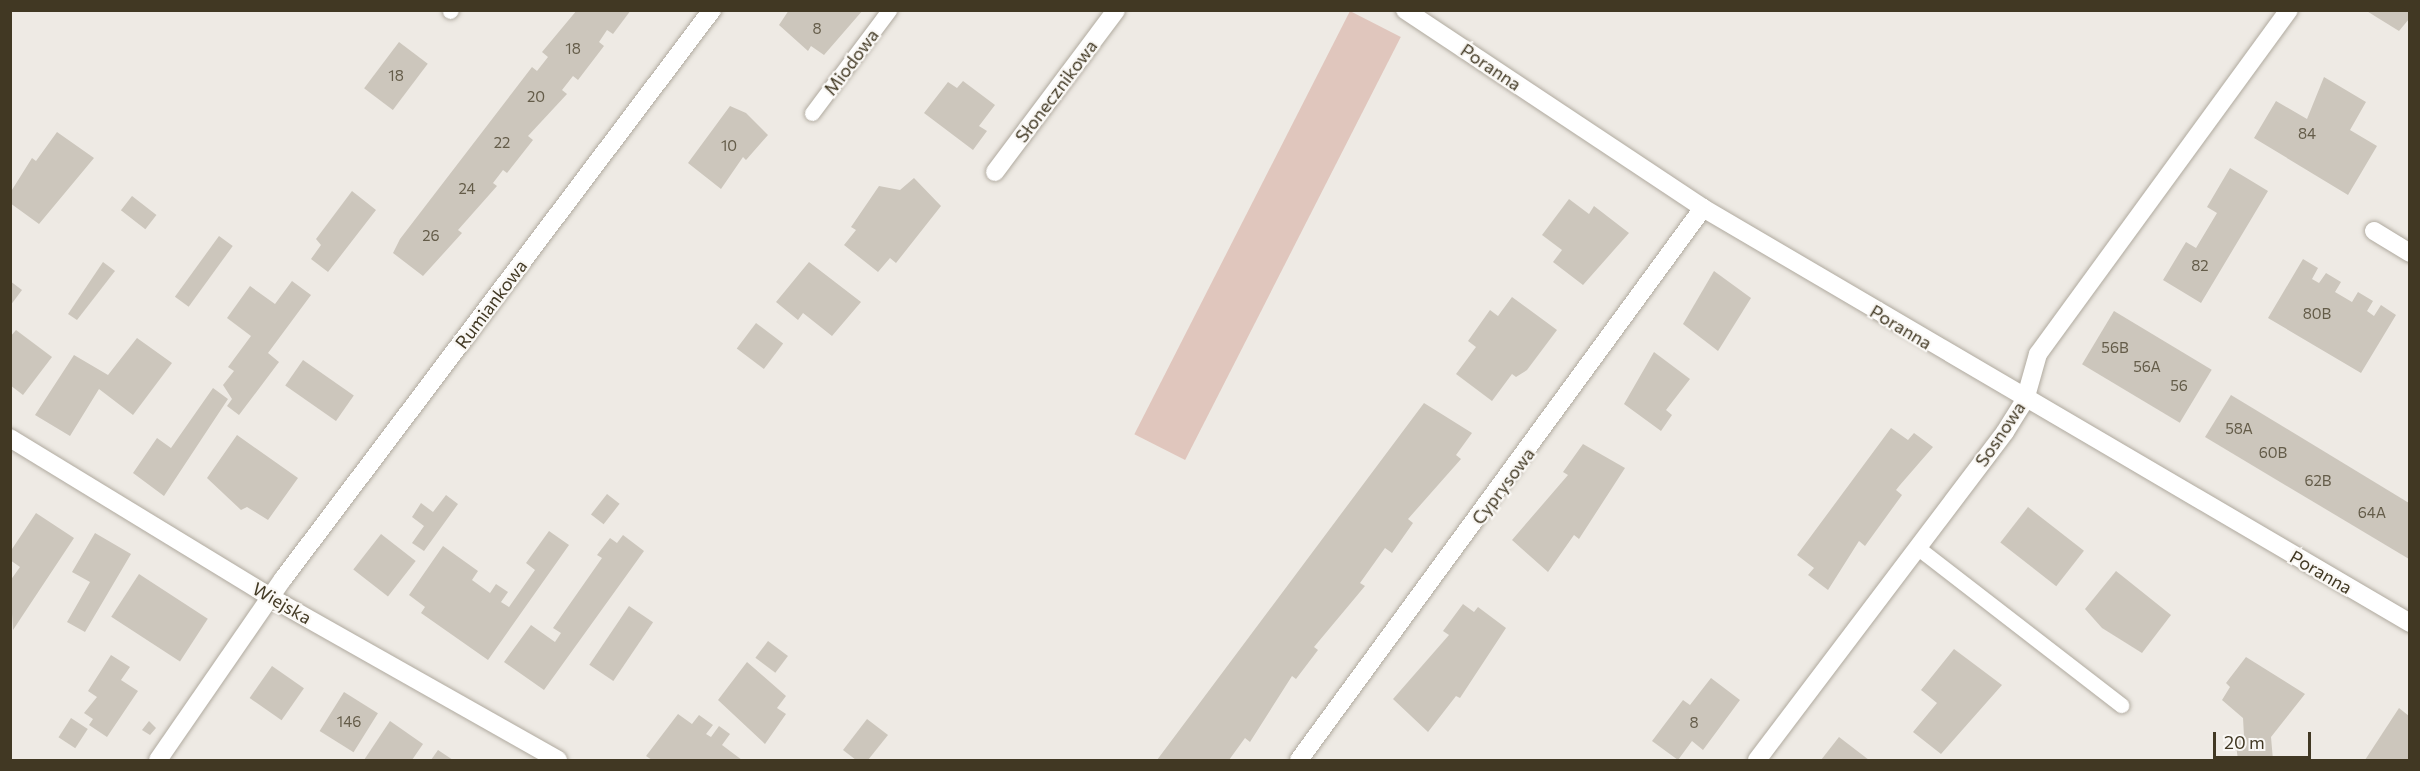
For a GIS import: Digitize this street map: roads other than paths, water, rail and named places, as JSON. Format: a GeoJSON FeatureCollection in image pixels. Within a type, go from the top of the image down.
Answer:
{"type":"FeatureCollection","features":[{"type":"Feature","properties":{"kind":"street","name":"Rumiankowa"},"geometry":{"type":"LineString","coordinates":[[158,760],[270,597],[712,10]]}},
{"type":"Feature","properties":{"kind":"street","name":"Słonecznikowa"},"geometry":{"type":"LineString","coordinates":[[995,172],[1116,10]]}},
{"type":"Feature","properties":{"kind":"street","name":"Poranna"},"geometry":{"type":"LineString","coordinates":[[1406,10],[1702,208],[2025,400],[2409,623]]}},
{"type":"Feature","properties":{"kind":"street","name":"Sosnowa"},"geometry":{"type":"LineString","coordinates":[[1757,760],[1918,548],[2025,400],[2038,354],[2289,10]]}},
{"type":"Feature","properties":{"kind":"street","name":"Cyprysowa"},"geometry":{"type":"LineString","coordinates":[[1299,760],[1702,208]]}},
{"type":"Feature","properties":{"kind":"street"},"geometry":{"type":"LineString","coordinates":[[2373,231],[2409,253]]}},
{"type":"Feature","properties":{"kind":"street","name":"Wiejska"},"geometry":{"type":"LineString","coordinates":[[10,438],[270,597],[558,760]]}},
{"type":"Feature","properties":{"kind":"lane","name":"Miodowa"},"geometry":{"type":"LineString","coordinates":[[813,113],[889,10]]}},
{"type":"Feature","properties":{"kind":"lane"},"geometry":{"type":"LineString","coordinates":[[1918,548],[2121,705]]}}]}
